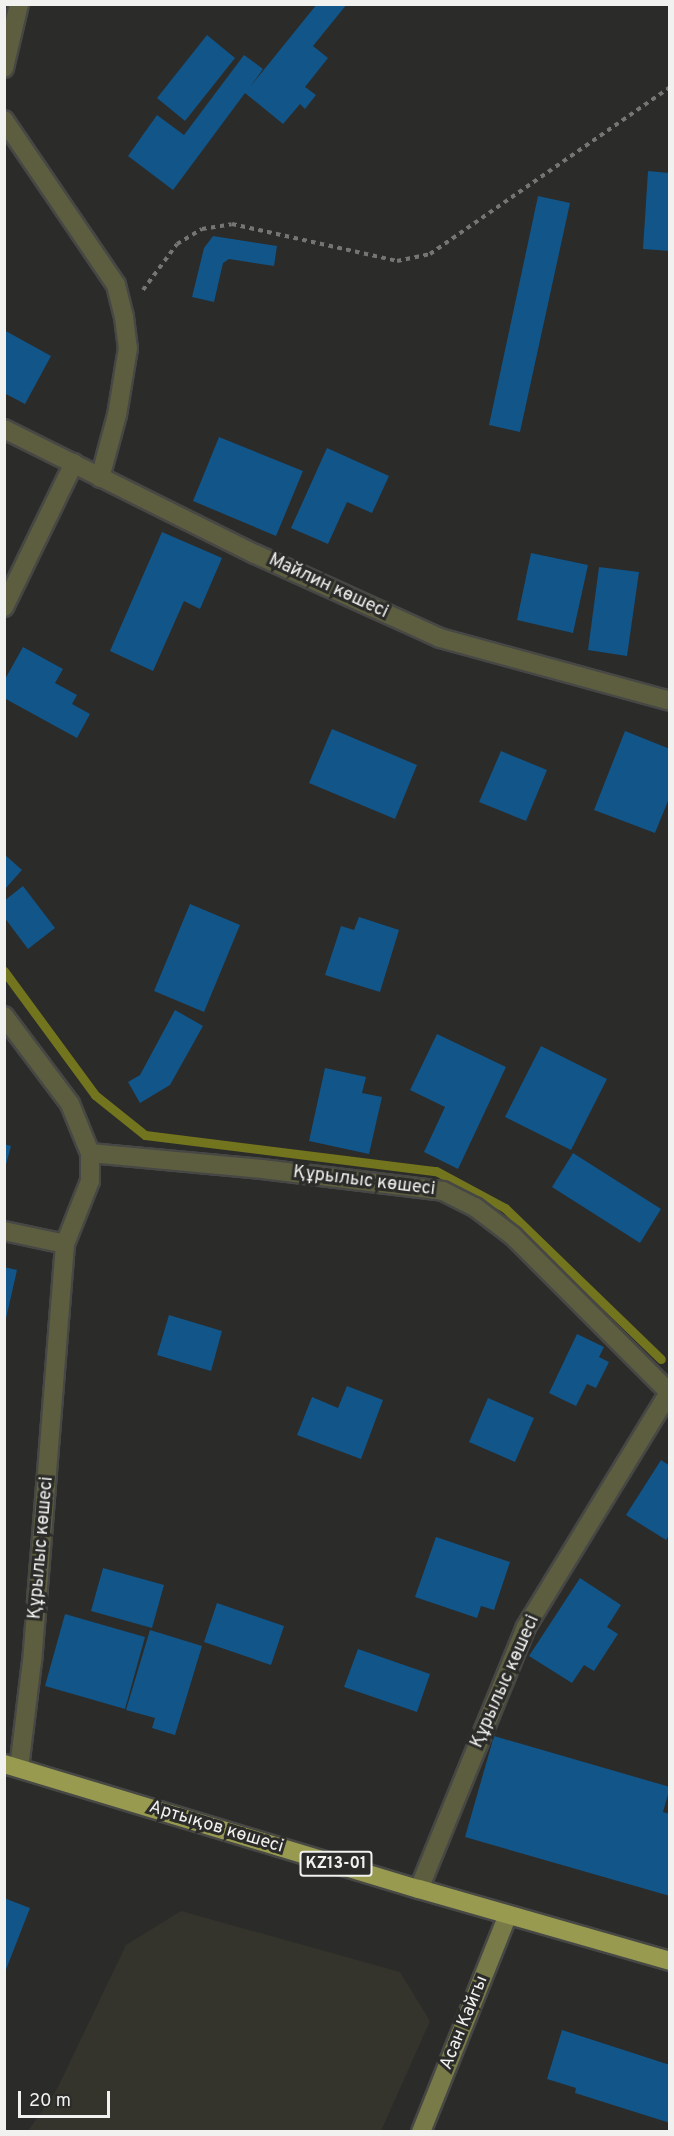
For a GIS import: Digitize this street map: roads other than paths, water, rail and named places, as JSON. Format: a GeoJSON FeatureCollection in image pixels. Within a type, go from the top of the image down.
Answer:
{"type":"FeatureCollection","features":[{"type":"Feature","properties":{"kind":"highway","name":"Артықов көшесі"},"geometry":{"type":"LineString","coordinates":[[12,1766],[419,1889],[669,1961]]}},
{"type":"Feature","properties":{"kind":"main road","name":"Асан Кайгы"},"geometry":{"type":"LineString","coordinates":[[421,2132],[508,1915]]}},
{"type":"Feature","properties":{"kind":"street"},"geometry":{"type":"LineString","coordinates":[[4,68],[18,4]]}},
{"type":"Feature","properties":{"kind":"street"},"geometry":{"type":"LineString","coordinates":[[4,120],[116,285],[124,316],[128,348],[117,415],[99,478]]}},
{"type":"Feature","properties":{"kind":"street","name":"Майлин көшесі"},"geometry":{"type":"LineString","coordinates":[[4,429],[255,554],[440,638],[669,701]]}},
{"type":"Feature","properties":{"kind":"street"},"geometry":{"type":"LineString","coordinates":[[4,607],[74,463]]}},
{"type":"Feature","properties":{"kind":"street","name":"Құрылыс көшесі"},"geometry":{"type":"LineString","coordinates":[[4,1016],[70,1104],[90,1153],[90,1181],[65,1244],[33,1661],[12,1766]]}},
{"type":"Feature","properties":{"kind":"street","name":"Құрылыс көшесі"},"geometry":{"type":"LineString","coordinates":[[90,1153],[262,1169],[443,1191],[475,1207],[513,1236],[669,1392],[526,1627],[419,1889]]}},
{"type":"Feature","properties":{"kind":"street"},"geometry":{"type":"LineString","coordinates":[[4,1231],[65,1244]]}},
{"type":"Feature","properties":{"kind":"waterway"},"geometry":{"type":"LineString","coordinates":[[4,971],[95,1095],[145,1135],[436,1171],[505,1208],[661,1359]]}}]}
